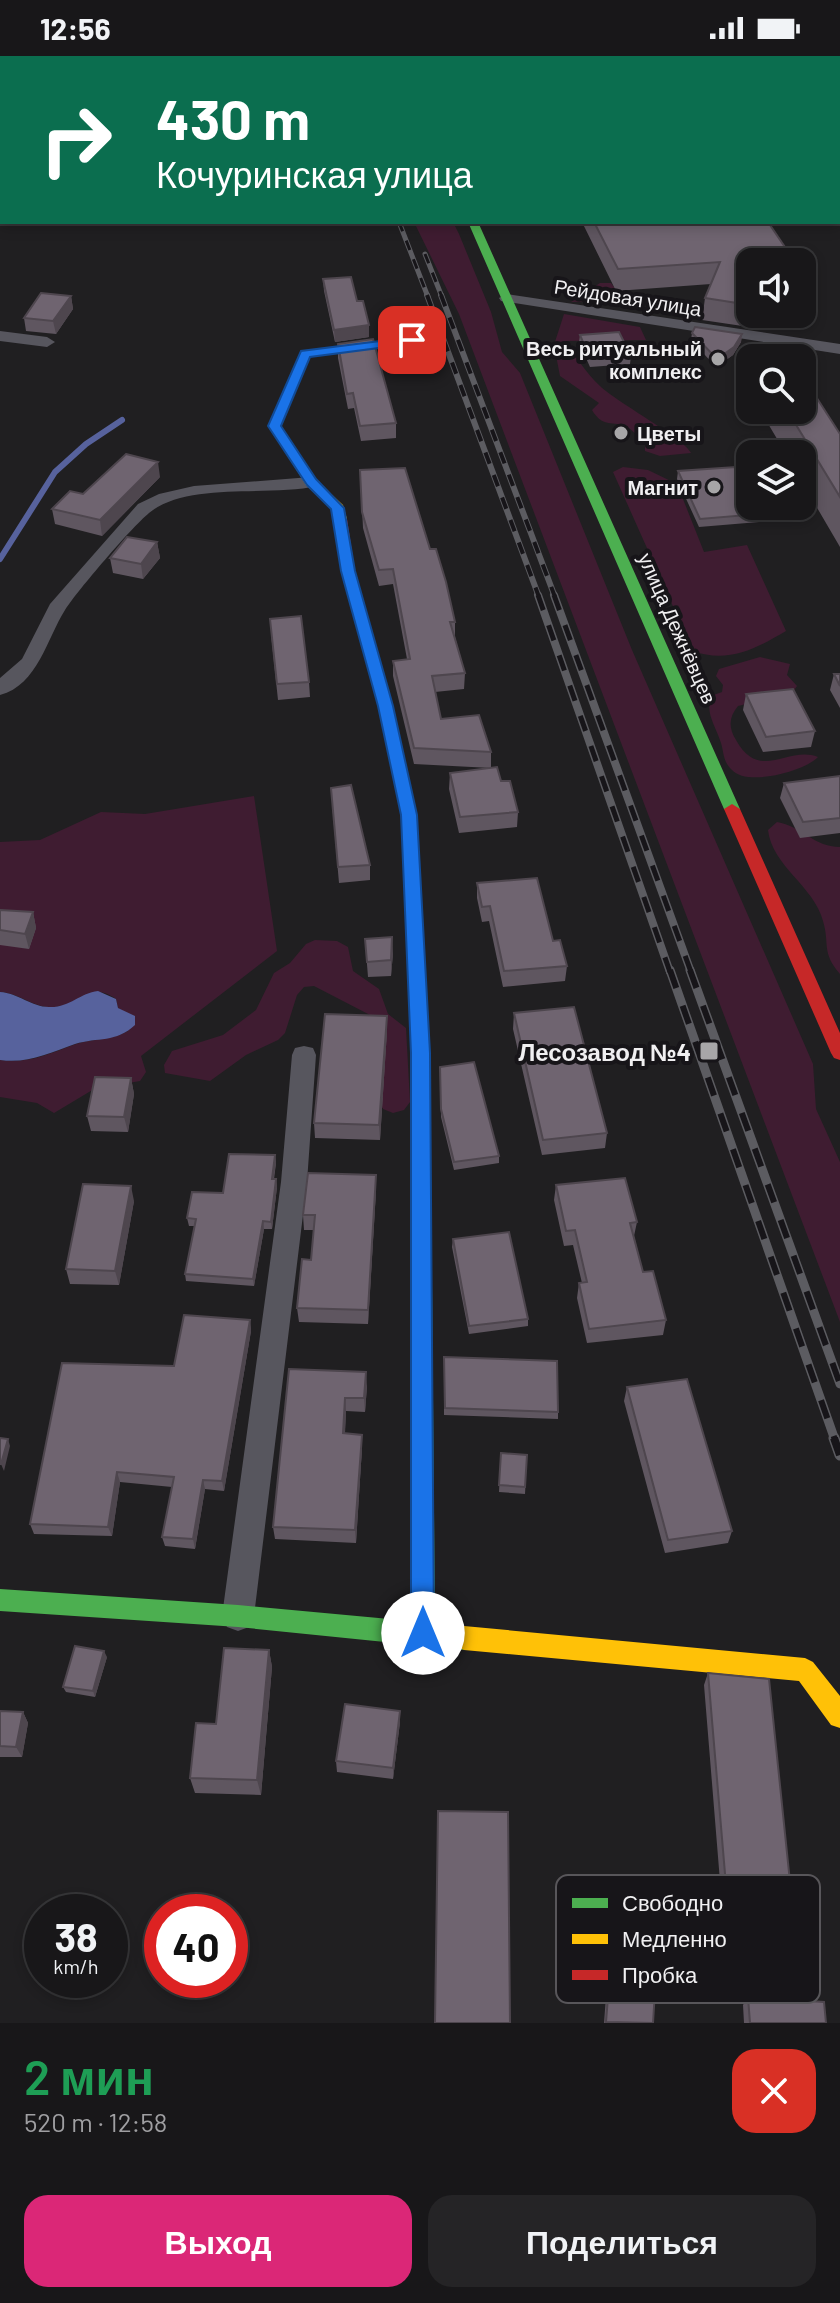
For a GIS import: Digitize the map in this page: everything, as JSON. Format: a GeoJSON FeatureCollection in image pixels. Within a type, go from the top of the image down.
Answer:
{"type":"FeatureCollection","features":[{"type":"Feature","properties":{"kind":"street","name":"улица Дежнёвцев"},"geometry":{"type":"LineString","coordinates":[[474,224],[840,1053]]}},
{"type":"Feature","properties":{"kind":"street","name":"Рейдовая улица"},"geometry":{"type":"LineString","coordinates":[[506,298],[840,349]]}},
{"type":"Feature","properties":{"kind":"street"},"geometry":{"type":"LineString","coordinates":[[0,336],[47,342]]}},
{"type":"Feature","properties":{"kind":"street"},"geometry":{"type":"LineString","coordinates":[[412,340],[305,354],[275,426],[311,482],[338,508],[348,571],[385,706],[409,815],[421,1053],[423,1633]]}},
{"type":"Feature","properties":{"kind":"street"},"geometry":{"type":"LineString","coordinates":[[0,689],[30,662],[57,608],[81,576],[144,508],[165,498],[194,491],[311,482]]}},
{"type":"Feature","properties":{"kind":"street"},"geometry":{"type":"LineString","coordinates":[[238,1616],[294,1182],[304,1055]]}},
{"type":"Feature","properties":{"kind":"street"},"geometry":{"type":"LineString","coordinates":[[0,1600],[238,1616],[805,1670],[840,1716]]}},
{"type":"Feature","properties":{"kind":"shaded area"},"geometry":{"type":"Polygon","coordinates":[[[415,224],[454,224],[459,234],[491,312],[502,352],[520,373],[632,650],[813,1064],[816,1109],[840,1162],[840,1322],[459,314],[415,224]]]}},
{"type":"Feature","properties":{"kind":"shaded area"},"geometry":{"type":"Polygon","coordinates":[[[600,283],[611,283],[620,295],[663,302],[659,306],[615,300],[571,302],[600,283]]]}},
{"type":"Feature","properties":{"kind":"shaded area"},"geometry":{"type":"Polygon","coordinates":[[[564,314],[640,327],[646,340],[566,341],[600,386],[677,439],[691,453],[660,456],[645,451],[645,442],[625,426],[603,421],[592,410],[599,403],[560,376],[554,345],[564,314]]]}},
{"type":"Feature","properties":{"kind":"shaded area"},"geometry":{"type":"Polygon","coordinates":[[[623,467],[648,470],[677,484],[704,552],[747,545],[786,631],[753,648],[730,655],[706,655],[693,651],[613,472],[623,467]]]}},
{"type":"Feature","properties":{"kind":"shaded area"},"geometry":{"type":"Polygon","coordinates":[[[760,657],[790,664],[787,675],[797,686],[792,693],[738,706],[731,722],[736,740],[745,753],[755,759],[765,761],[796,755],[818,757],[789,772],[750,777],[739,775],[727,764],[710,714],[710,702],[711,696],[722,692],[723,685],[716,676],[719,669],[760,657]]]}},
{"type":"Feature","properties":{"kind":"shaded area"},"geometry":{"type":"Polygon","coordinates":[[[254,796],[277,951],[141,1056],[146,1072],[140,1081],[94,1089],[54,1113],[37,1103],[0,1097],[0,1060],[19,1061],[38,1057],[128,1031],[126,1013],[108,994],[93,993],[64,1005],[49,1007],[0,992],[0,842],[40,840],[101,812],[145,814],[254,796]]]}},
{"type":"Feature","properties":{"kind":"shaded area"},"geometry":{"type":"Polygon","coordinates":[[[777,822],[823,844],[840,847],[840,974],[828,954],[825,929],[818,909],[771,843],[768,830],[777,822]]]}},
{"type":"Feature","properties":{"kind":"shaded area"},"geometry":{"type":"Polygon","coordinates":[[[315,940],[337,941],[348,947],[353,971],[379,989],[388,1014],[406,1028],[410,1102],[404,1110],[393,1113],[383,1109],[379,1101],[370,1015],[314,986],[304,987],[297,995],[285,1033],[278,1040],[246,1055],[210,1081],[165,1073],[164,1065],[172,1051],[223,1035],[256,1010],[274,973],[290,963],[306,944],[315,940]]]}},
{"type":"Feature","properties":{"kind":"water"},"geometry":{"type":"Polygon","coordinates":[[[98,991],[116,999],[118,1008],[135,1016],[135,1025],[121,1035],[75,1044],[38,1057],[0,1060],[0,992],[37,1005],[56,1007],[98,991]]]}},
{"type":"Feature","properties":{"kind":"building"},"geometry":{"type":"Polygon","coordinates":[[[595,224],[769,224],[786,248],[736,248],[736,303],[705,298],[720,262],[618,269],[595,224]]]}},
{"type":"Feature","properties":{"kind":"building"},"geometry":{"type":"Polygon","coordinates":[[[351,277],[357,301],[363,301],[369,325],[334,330],[323,279],[351,277]]]}},
{"type":"Feature","properties":{"kind":"building"},"geometry":{"type":"Polygon","coordinates":[[[41,293],[71,296],[53,321],[24,318],[41,293]]]}},
{"type":"Feature","properties":{"kind":"building"},"geometry":{"type":"Polygon","coordinates":[[[695,327],[742,334],[734,347],[717,359],[692,333],[695,327]]]}},
{"type":"Feature","properties":{"kind":"building"},"geometry":{"type":"Polygon","coordinates":[[[619,332],[631,356],[590,359],[580,335],[619,332]]]}},
{"type":"Feature","properties":{"kind":"building"},"geometry":{"type":"Polygon","coordinates":[[[373,339],[396,423],[360,426],[353,393],[347,394],[338,344],[373,339]]]}},
{"type":"Feature","properties":{"kind":"building"},"geometry":{"type":"Polygon","coordinates":[[[816,397],[840,434],[840,497],[816,458],[816,440],[805,440],[796,424],[816,424],[816,397]]]}},
{"type":"Feature","properties":{"kind":"building"},"geometry":{"type":"Polygon","coordinates":[[[126,454],[158,462],[100,520],[52,509],[70,491],[83,494],[126,454]]]}},
{"type":"Feature","properties":{"kind":"building"},"geometry":{"type":"Polygon","coordinates":[[[736,467],[736,516],[700,519],[678,471],[736,467]]]}},
{"type":"Feature","properties":{"kind":"building"},"geometry":{"type":"Polygon","coordinates":[[[405,468],[430,549],[436,549],[446,582],[455,622],[450,622],[465,673],[432,676],[441,719],[479,715],[491,752],[414,748],[393,661],[410,659],[393,569],[379,570],[362,512],[360,470],[405,468]]]}},
{"type":"Feature","properties":{"kind":"building"},"geometry":{"type":"Polygon","coordinates":[[[127,537],[157,542],[141,564],[110,558],[127,537]]]}},
{"type":"Feature","properties":{"kind":"building"},"geometry":{"type":"Polygon","coordinates":[[[301,616],[309,682],[277,684],[270,619],[301,616]]]}},
{"type":"Feature","properties":{"kind":"building"},"geometry":{"type":"Polygon","coordinates":[[[793,689],[815,731],[766,737],[746,694],[793,689]]]}},
{"type":"Feature","properties":{"kind":"building"},"geometry":{"type":"Polygon","coordinates":[[[497,767],[501,781],[510,781],[518,812],[460,817],[450,773],[497,767]]]}},
{"type":"Feature","properties":{"kind":"building"},"geometry":{"type":"Polygon","coordinates":[[[840,776],[840,818],[803,822],[784,783],[840,776]]]}},
{"type":"Feature","properties":{"kind":"building"},"geometry":{"type":"Polygon","coordinates":[[[351,785],[370,865],[338,867],[331,788],[351,785]]]}},
{"type":"Feature","properties":{"kind":"building"},"geometry":{"type":"Polygon","coordinates":[[[537,878],[553,941],[560,940],[567,966],[504,971],[490,906],[482,907],[477,883],[537,878]]]}},
{"type":"Feature","properties":{"kind":"building"},"geometry":{"type":"Polygon","coordinates":[[[0,910],[33,912],[25,934],[0,930],[0,910]]]}},
{"type":"Feature","properties":{"kind":"building"},"geometry":{"type":"Polygon","coordinates":[[[392,937],[391,960],[367,962],[365,939],[392,937]]]}},
{"type":"Feature","properties":{"kind":"building"},"geometry":{"type":"Polygon","coordinates":[[[574,1007],[607,1133],[543,1140],[514,1013],[574,1007]]]}},
{"type":"Feature","properties":{"kind":"building"},"geometry":{"type":"Polygon","coordinates":[[[325,1014],[387,1016],[379,1125],[314,1123],[325,1014]]]}},
{"type":"Feature","properties":{"kind":"building"},"geometry":{"type":"Polygon","coordinates":[[[474,1062],[499,1156],[454,1162],[441,1109],[440,1067],[474,1062]]]}},
{"type":"Feature","properties":{"kind":"building"},"geometry":{"type":"Polygon","coordinates":[[[95,1077],[131,1078],[124,1117],[87,1116],[95,1077]]]}},
{"type":"Feature","properties":{"kind":"building"},"geometry":{"type":"Polygon","coordinates":[[[229,1154],[275,1155],[272,1179],[276,1179],[271,1222],[263,1221],[253,1279],[185,1274],[196,1219],[187,1218],[192,1192],[223,1193],[229,1154]]]}},
{"type":"Feature","properties":{"kind":"building"},"geometry":{"type":"Polygon","coordinates":[[[308,1173],[376,1175],[368,1310],[297,1308],[302,1259],[311,1260],[315,1215],[303,1215],[308,1173]]]}},
{"type":"Feature","properties":{"kind":"building"},"geometry":{"type":"Polygon","coordinates":[[[625,1178],[637,1222],[630,1223],[643,1272],[653,1271],[666,1320],[589,1329],[579,1283],[587,1282],[575,1230],[566,1231],[556,1185],[625,1178]]]}},
{"type":"Feature","properties":{"kind":"building"},"geometry":{"type":"Polygon","coordinates":[[[83,1184],[131,1186],[115,1271],[66,1269],[83,1184]]]}},
{"type":"Feature","properties":{"kind":"building"},"geometry":{"type":"Polygon","coordinates":[[[509,1232],[528,1319],[469,1326],[453,1239],[509,1232]]]}},
{"type":"Feature","properties":{"kind":"building"},"geometry":{"type":"Polygon","coordinates":[[[184,1315],[250,1320],[222,1481],[203,1480],[193,1539],[162,1537],[174,1477],[117,1472],[108,1527],[30,1524],[62,1363],[174,1366],[184,1315]]]}},
{"type":"Feature","properties":{"kind":"building"},"geometry":{"type":"Polygon","coordinates":[[[444,1357],[557,1361],[558,1412],[445,1408],[444,1357]]]}},
{"type":"Feature","properties":{"kind":"building"},"geometry":{"type":"Polygon","coordinates":[[[289,1369],[366,1372],[364,1398],[345,1398],[343,1433],[362,1435],[355,1530],[273,1527],[289,1369]]]}},
{"type":"Feature","properties":{"kind":"building"},"geometry":{"type":"Polygon","coordinates":[[[687,1379],[732,1531],[668,1540],[627,1387],[687,1379]]]}},
{"type":"Feature","properties":{"kind":"building"},"geometry":{"type":"Polygon","coordinates":[[[0,1438],[8,1439],[1,1464],[0,1464],[0,1438]]]}},
{"type":"Feature","properties":{"kind":"building"},"geometry":{"type":"Polygon","coordinates":[[[501,1453],[527,1455],[525,1487],[499,1485],[501,1453]]]}},
{"type":"Feature","properties":{"kind":"building"},"geometry":{"type":"Polygon","coordinates":[[[75,1646],[104,1651],[93,1691],[63,1687],[75,1646]]]}},
{"type":"Feature","properties":{"kind":"building"},"geometry":{"type":"Polygon","coordinates":[[[224,1648],[269,1650],[257,1780],[190,1778],[196,1723],[216,1724],[224,1648]]]}},
{"type":"Feature","properties":{"kind":"building"},"geometry":{"type":"Polygon","coordinates":[[[708,1673],[769,1679],[789,1875],[725,1875],[708,1673]]]}},
{"type":"Feature","properties":{"kind":"building"},"geometry":{"type":"Polygon","coordinates":[[[345,1704],[400,1711],[393,1768],[336,1761],[345,1704]]]}},
{"type":"Feature","properties":{"kind":"building"},"geometry":{"type":"Polygon","coordinates":[[[0,1711],[23,1712],[16,1747],[0,1746],[0,1711]]]}},
{"type":"Feature","properties":{"kind":"building"},"geometry":{"type":"Polygon","coordinates":[[[438,1811],[508,1812],[510,2023],[435,2023],[438,1811]]]}},
{"type":"Feature","properties":{"kind":"building"},"geometry":{"type":"Polygon","coordinates":[[[824,2002],[826,2023],[750,2023],[748,2003],[824,2002]]]}},
{"type":"Feature","properties":{"kind":"building"},"geometry":{"type":"Polygon","coordinates":[[[608,2003],[654,2003],[653,2023],[606,2022],[608,2003]]]}},
{"type":"Feature","properties":{"kind":"waterway"},"geometry":{"type":"LineString","coordinates":[[0,559],[55,472],[86,444],[122,420]]}},
{"type":"Feature","properties":{"kind":"railway"},"geometry":{"type":"LineString","coordinates":[[400,224],[428,297]]}},
{"type":"Feature","properties":{"kind":"railway"},"geometry":{"type":"LineString","coordinates":[[425,254],[442,297]]}},
{"type":"Feature","properties":{"kind":"railway"},"geometry":{"type":"LineString","coordinates":[[427,295],[539,597]]}},
{"type":"Feature","properties":{"kind":"railway"},"geometry":{"type":"LineString","coordinates":[[441,295],[555,597]]}},
{"type":"Feature","properties":{"kind":"railway"},"geometry":{"type":"LineString","coordinates":[[538,595],[670,972]]}},
{"type":"Feature","properties":{"kind":"railway"},"geometry":{"type":"LineString","coordinates":[[554,595],[691,972]]}},
{"type":"Feature","properties":{"kind":"railway"},"geometry":{"type":"LineString","coordinates":[[670,970],[835,1440]]}},
{"type":"Feature","properties":{"kind":"railway"},"geometry":{"type":"LineString","coordinates":[[690,970],[840,1384]]}},
{"type":"Feature","properties":{"kind":"railway"},"geometry":{"type":"LineString","coordinates":[[834,1438],[840,1455]]}},
{"type":"Feature","properties":{"kind":"traffic: fast"},"geometry":{"type":"LineString","coordinates":[[474,224],[732,809]]}},
{"type":"Feature","properties":{"kind":"traffic: fast"},"geometry":{"type":"LineString","coordinates":[[421,1173],[423,1633]]}},
{"type":"Feature","properties":{"kind":"traffic: fast"},"geometry":{"type":"LineString","coordinates":[[0,1600],[238,1616],[464,1638]]}},
{"type":"Feature","properties":{"kind":"traffic: slow"},"geometry":{"type":"LineString","coordinates":[[340,519],[338,508],[311,482],[275,426],[305,354],[412,340]]}},
{"type":"Feature","properties":{"kind":"traffic: slow"},"geometry":{"type":"LineString","coordinates":[[464,1638],[805,1670],[840,1716]]}},
{"type":"Feature","properties":{"kind":"traffic: jam"},"geometry":{"type":"LineString","coordinates":[[340,519],[348,571],[385,706],[409,815],[421,1053],[421,1173]]}},
{"type":"Feature","properties":{"kind":"traffic: jam"},"geometry":{"type":"LineString","coordinates":[[732,809],[840,1053]]}},
{"type":"Feature","properties":{"kind":"place","name":"Весь ритуальный комплекс"},"geometry":{"type":"Point","coordinates":[718,359]}},
{"type":"Feature","properties":{"kind":"place","name":"Цветы"},"geometry":{"type":"Point","coordinates":[621,433]}},
{"type":"Feature","properties":{"kind":"place","name":"Магнит"},"geometry":{"type":"Point","coordinates":[714,487]}},
{"type":"Feature","properties":{"kind":"place","name":"Лесозавод №4"},"geometry":{"type":"Point","coordinates":[709,1051]}},
{"type":"Feature","properties":{"kind":"route"},"geometry":{"type":"LineString","coordinates":[[412,340],[305,354],[275,426],[311,482],[338,508],[348,571],[385,706],[409,815],[421,1053],[423,1633]]}}]}
